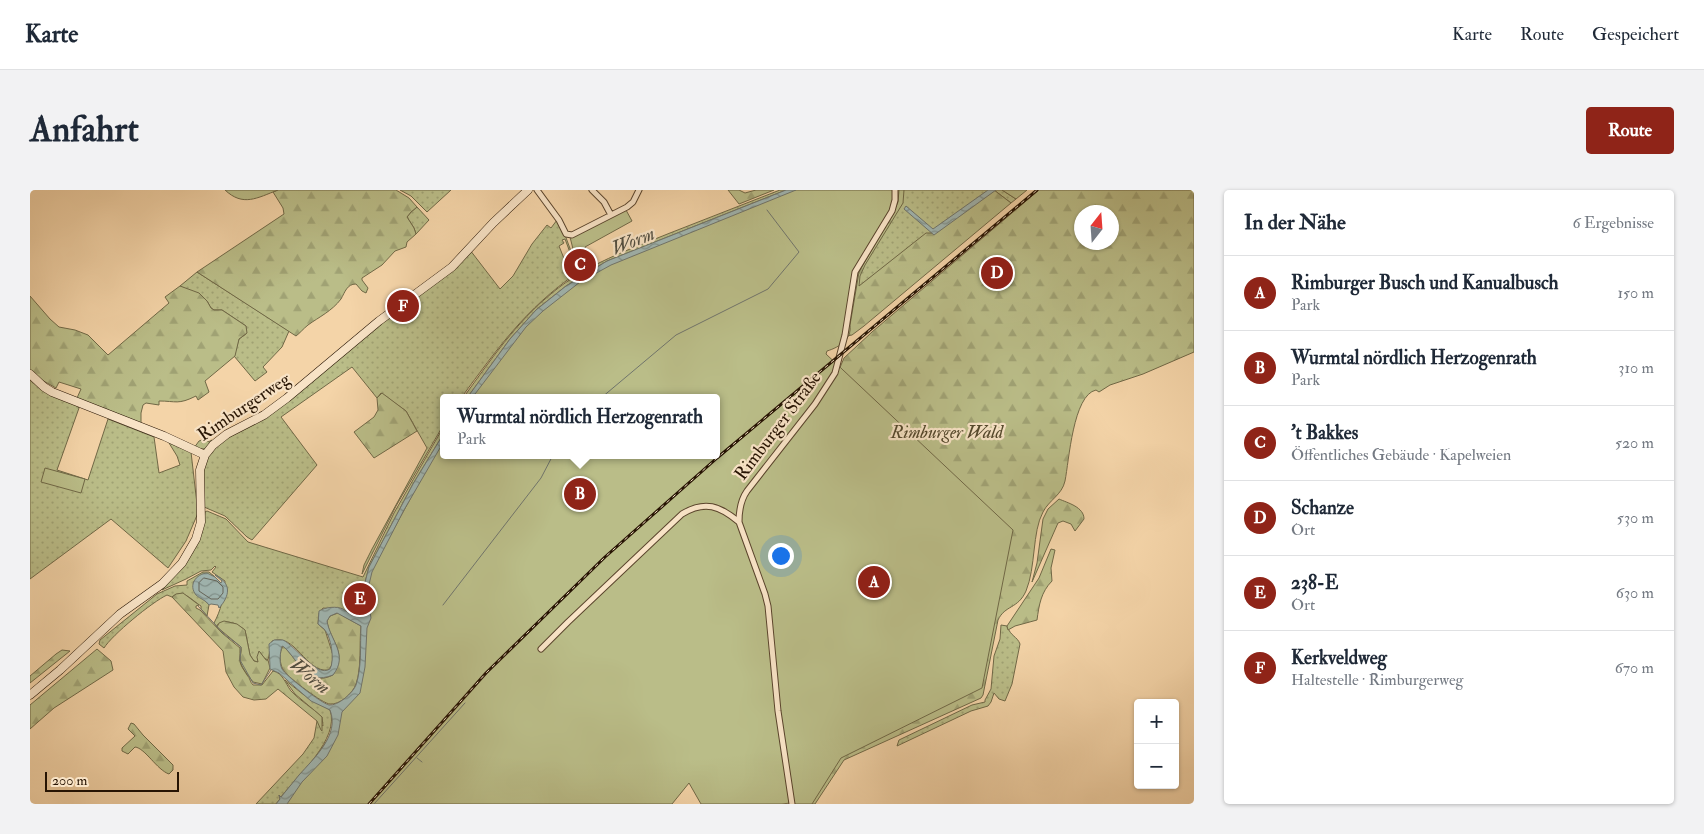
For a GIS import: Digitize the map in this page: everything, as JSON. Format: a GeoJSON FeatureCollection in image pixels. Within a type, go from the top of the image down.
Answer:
{"type":"FeatureCollection","features":[{"type":"Feature","properties":{"kind":"street","name":"Rimburgerweg"},"geometry":{"type":"LineString","coordinates":[[30,374],[52,392],[164,436],[205,455],[222,438],[264,415],[287,398],[379,321],[452,267],[493,223],[528,190]]}},
{"type":"Feature","properties":{"kind":"street"},"geometry":{"type":"LineString","coordinates":[[537,190],[568,235],[572,235],[631,204],[639,190]]}},
{"type":"Feature","properties":{"kind":"street"},"geometry":{"type":"LineString","coordinates":[[592,190],[604,202],[610,215]]}},
{"type":"Feature","properties":{"kind":"street","name":"Rimburger Straße"},"geometry":{"type":"LineString","coordinates":[[792,804],[778,711],[768,606],[739,522],[741,504],[743,496],[815,404],[835,372],[845,335],[855,272],[892,210],[895,190]]}},
{"type":"Feature","properties":{"kind":"street"},"geometry":{"type":"LineString","coordinates":[[30,695],[120,614],[158,588],[174,573],[189,552],[202,522],[200,476],[205,455]]}},
{"type":"Feature","properties":{"kind":"street"},"geometry":{"type":"LineString","coordinates":[[541,649],[682,514],[695,507],[708,506],[724,511],[739,522]]}},
{"type":"Feature","properties":{"kind":"green space"},"geometry":{"type":"Polygon","coordinates":[[[225,190],[278,190],[257,198],[244,200],[225,190]]]}},
{"type":"Feature","properties":{"kind":"green space"},"geometry":{"type":"Polygon","coordinates":[[[278,190],[396,190],[409,198],[417,207],[407,217],[416,234],[407,242],[406,247],[395,251],[382,265],[362,278],[368,288],[366,293],[356,284],[350,285],[334,307],[296,336],[197,272],[284,214],[283,208],[273,192],[278,190]]]}},
{"type":"Feature","properties":{"kind":"green space"},"geometry":{"type":"Polygon","coordinates":[[[400,190],[451,190],[427,212],[411,196],[400,190]]]}},
{"type":"Feature","properties":{"kind":"green space"},"geometry":{"type":"Polygon","coordinates":[[[728,190],[739,190],[745,193],[756,190],[774,190],[739,204],[728,190]]]}},
{"type":"Feature","properties":{"kind":"green space"},"geometry":{"type":"Polygon","coordinates":[[[780,190],[786,190],[607,261],[566,286],[537,309],[510,339],[470,394],[466,394],[515,329],[552,293],[594,266],[670,233],[780,190]]]}},
{"type":"Feature","properties":{"kind":"green space"},"geometry":{"type":"Polygon","coordinates":[[[789,190],[899,190],[898,202],[893,213],[859,272],[849,334],[844,342],[827,351],[826,354],[1013,530],[982,688],[841,758],[812,804],[701,804],[689,783],[672,804],[279,804],[303,775],[333,732],[335,722],[358,684],[367,578],[440,444],[440,459],[720,459],[720,394],[473,394],[523,326],[558,295],[616,260],[789,190]]]}},
{"type":"Feature","properties":{"kind":"green space"},"geometry":{"type":"Polygon","coordinates":[[[896,190],[991,190],[932,233],[926,234],[853,291],[896,190]]]}},
{"type":"Feature","properties":{"kind":"green space"},"geometry":{"type":"Polygon","coordinates":[[[896,190],[904,190],[903,203],[865,265],[860,276],[859,286],[926,233],[932,233],[994,190],[1011,203],[864,326],[852,335],[847,336],[856,272],[896,190]]]}},
{"type":"Feature","properties":{"kind":"green space"},"geometry":{"type":"Polygon","coordinates":[[[994,190],[1002,190],[1016,199],[1011,203],[994,190]]]}},
{"type":"Feature","properties":{"kind":"green space"},"geometry":{"type":"Polygon","coordinates":[[[1002,190],[1027,190],[1016,199],[1002,190]]]}},
{"type":"Feature","properties":{"kind":"green space","name":"Rimburger Wald"},"geometry":{"type":"Polygon","coordinates":[[[1039,190],[1194,190],[1194,352],[1143,374],[1110,385],[1099,392],[1096,390],[1088,395],[1082,404],[1073,430],[1065,481],[1058,494],[1043,512],[1037,529],[1026,591],[1023,597],[1004,612],[998,620],[983,695],[981,698],[844,760],[815,804],[795,804],[836,377],[844,358],[1039,190]]]}},
{"type":"Feature","properties":{"kind":"green space"},"geometry":{"type":"Polygon","coordinates":[[[417,207],[429,220],[416,234],[407,217],[417,207]]]}},
{"type":"Feature","properties":{"kind":"green space"},"geometry":{"type":"Polygon","coordinates":[[[626,210],[632,221],[585,247],[587,252],[575,257],[570,237],[626,210]]]}},
{"type":"Feature","properties":{"kind":"green space"},"geometry":{"type":"Polygon","coordinates":[[[557,220],[565,235],[578,270],[577,273],[527,315],[500,346],[464,394],[440,394],[440,431],[396,506],[362,574],[372,549],[427,448],[406,411],[381,393],[377,398],[352,367],[281,417],[317,465],[252,540],[225,516],[204,507],[203,473],[208,457],[218,443],[246,427],[470,250],[500,289],[513,276],[532,244],[547,225],[551,228],[557,220]],[[565,239],[562,240],[564,243],[559,246],[571,276],[577,271],[565,239]]]}},
{"type":"Feature","properties":{"kind":"green space"},"geometry":{"type":"Polygon","coordinates":[[[197,272],[289,331],[282,347],[263,367],[267,372],[255,381],[234,356],[239,339],[246,334],[246,326],[222,310],[214,310],[207,301],[180,286],[197,272]]]}},
{"type":"Feature","properties":{"kind":"green space"},"geometry":{"type":"Polygon","coordinates":[[[180,286],[199,293],[211,308],[222,310],[246,326],[247,333],[239,339],[235,356],[205,381],[209,392],[198,400],[196,396],[181,402],[159,401],[159,405],[146,403],[143,405],[141,413],[141,423],[77,398],[81,389],[59,382],[56,388],[40,379],[30,370],[30,296],[59,327],[88,335],[108,355],[169,303],[165,297],[180,286]]]}},
{"type":"Feature","properties":{"kind":"green space"},"geometry":{"type":"Polygon","coordinates":[[[30,378],[77,405],[79,408],[57,470],[88,480],[108,419],[154,437],[159,473],[180,465],[169,443],[191,452],[198,513],[186,541],[168,568],[111,519],[30,579],[30,378]]]}},
{"type":"Feature","properties":{"kind":"green space"},"geometry":{"type":"Polygon","coordinates":[[[382,393],[406,411],[417,431],[374,458],[354,432],[374,417],[378,410],[377,398],[382,393]]]}},
{"type":"Feature","properties":{"kind":"green space"},"geometry":{"type":"Polygon","coordinates":[[[440,433],[440,440],[413,484],[369,567],[363,590],[361,615],[354,616],[344,610],[323,608],[319,613],[318,624],[325,630],[333,655],[332,665],[328,670],[320,669],[313,665],[294,647],[280,640],[272,641],[268,660],[260,652],[258,662],[254,661],[250,655],[245,630],[228,622],[221,623],[217,627],[214,623],[222,603],[225,581],[212,572],[215,566],[211,570],[201,571],[162,590],[171,579],[207,511],[226,519],[248,542],[363,577],[394,513],[440,433]]]}},
{"type":"Feature","properties":{"kind":"green space"},"geometry":{"type":"Polygon","coordinates":[[[207,438],[208,442],[212,440],[213,442],[205,449],[194,448],[199,441],[207,438]]]}},
{"type":"Feature","properties":{"kind":"green space"},"geometry":{"type":"Polygon","coordinates":[[[45,468],[85,479],[81,493],[41,482],[45,468]]]}},
{"type":"Feature","properties":{"kind":"green space"},"geometry":{"type":"Polygon","coordinates":[[[1059,499],[1078,508],[1084,519],[1075,531],[1071,524],[1063,521],[1058,523],[1032,582],[1037,563],[1043,519],[1048,509],[1059,499]]]}},
{"type":"Feature","properties":{"kind":"green space"},"geometry":{"type":"Polygon","coordinates":[[[1051,549],[1055,550],[1051,568],[1052,581],[1043,594],[1037,620],[1008,630],[1007,626],[1039,578],[1051,549]]]}},
{"type":"Feature","properties":{"kind":"green space"},"geometry":{"type":"Polygon","coordinates":[[[203,572],[209,572],[215,577],[212,575],[194,581],[194,589],[209,605],[207,616],[201,609],[201,606],[187,596],[183,594],[172,597],[167,595],[133,619],[104,648],[99,644],[100,640],[157,594],[175,586],[187,585],[187,581],[203,572]]]}},
{"type":"Feature","properties":{"kind":"green space"},"geometry":{"type":"Polygon","coordinates":[[[183,593],[199,605],[196,608],[240,648],[241,665],[253,685],[262,685],[273,671],[279,674],[295,695],[322,717],[322,731],[317,721],[278,689],[266,699],[254,700],[243,697],[234,687],[226,672],[223,651],[172,597],[183,593]]]}},
{"type":"Feature","properties":{"kind":"green space"},"geometry":{"type":"Polygon","coordinates":[[[338,613],[361,626],[360,663],[356,684],[352,691],[338,703],[330,704],[299,685],[287,674],[281,665],[280,655],[283,646],[304,671],[310,675],[316,678],[324,678],[333,675],[339,659],[337,647],[327,621],[330,616],[338,613]]]}},
{"type":"Feature","properties":{"kind":"green space"},"geometry":{"type":"Polygon","coordinates":[[[224,621],[237,624],[245,630],[250,655],[254,661],[258,662],[259,651],[268,660],[270,668],[262,684],[253,682],[243,669],[240,660],[241,647],[217,627],[219,623],[224,621]]]}},
{"type":"Feature","properties":{"kind":"green space"},"geometry":{"type":"Polygon","coordinates":[[[1001,625],[1007,626],[1020,644],[1012,684],[1005,701],[999,699],[994,693],[988,706],[971,711],[897,746],[899,740],[972,705],[985,702],[991,689],[994,656],[1000,639],[1001,625]]]}},
{"type":"Feature","properties":{"kind":"green space"},"geometry":{"type":"Polygon","coordinates":[[[97,649],[111,661],[113,670],[54,708],[30,729],[30,705],[97,649]]]}},
{"type":"Feature","properties":{"kind":"green space"},"geometry":{"type":"Polygon","coordinates":[[[62,650],[70,651],[30,683],[30,676],[62,650]]]}},
{"type":"Feature","properties":{"kind":"green space"},"geometry":{"type":"Polygon","coordinates":[[[285,680],[304,695],[330,710],[329,733],[316,756],[281,797],[279,795],[280,799],[276,804],[256,804],[303,754],[314,738],[317,721],[323,726],[322,717],[295,694],[285,680]]]}},
{"type":"Feature","properties":{"kind":"green space"},"geometry":{"type":"Polygon","coordinates":[[[131,723],[173,765],[173,770],[169,774],[139,748],[135,747],[128,754],[122,751],[122,748],[135,736],[128,729],[131,723]]]}},
{"type":"Feature","properties":{"kind":"water"},"geometry":{"type":"Polygon","coordinates":[[[786,190],[796,190],[611,265],[580,282],[526,327],[475,394],[470,394],[510,339],[536,310],[566,286],[607,261],[786,190]]]}},
{"type":"Feature","properties":{"kind":"water"},"geometry":{"type":"Polygon","coordinates":[[[988,190],[996,190],[934,235],[904,209],[906,206],[933,229],[988,190]]]}},
{"type":"Feature","properties":{"kind":"water"},"geometry":{"type":"Polygon","coordinates":[[[440,440],[440,448],[404,510],[372,572],[367,593],[371,618],[367,628],[365,667],[360,693],[342,712],[338,735],[327,756],[302,782],[287,804],[276,804],[280,799],[279,795],[281,797],[324,746],[329,737],[332,719],[330,710],[311,701],[279,673],[270,669],[269,644],[274,640],[283,640],[312,665],[324,671],[330,669],[332,648],[329,637],[318,624],[319,611],[338,607],[353,615],[361,615],[363,590],[369,567],[413,484],[440,440]],[[337,613],[330,616],[327,621],[339,654],[337,668],[333,675],[324,678],[309,675],[282,646],[280,658],[280,664],[285,672],[312,695],[329,705],[341,701],[349,695],[356,685],[360,663],[361,626],[337,613]]]}},
{"type":"Feature","properties":{"kind":"water"},"geometry":{"type":"Polygon","coordinates":[[[207,573],[221,583],[222,581],[215,575],[221,578],[227,586],[227,594],[219,608],[218,605],[209,605],[196,595],[194,591],[194,581],[200,575],[207,573]]]}},
{"type":"Feature","properties":{"kind":"waterway"},"geometry":{"type":"LineString","coordinates":[[606,394],[676,335],[768,289],[799,252],[767,210]]}},
{"type":"Feature","properties":{"kind":"waterway"},"geometry":{"type":"LineString","coordinates":[[443,605],[541,478],[551,459]]}},
{"type":"Feature","properties":{"kind":"waterway"},"geometry":{"type":"LineString","coordinates":[[198,606],[224,634],[241,647],[240,660],[253,683],[261,685],[271,670]]}},
{"type":"Feature","properties":{"kind":"waterway"},"geometry":{"type":"LineString","coordinates":[[374,804],[465,703]]}},
{"type":"Feature","properties":{"kind":"waterway"},"geometry":{"type":"LineString","coordinates":[[417,758],[422,762]]}},
{"type":"Feature","properties":{"kind":"railway"},"geometry":{"type":"LineString","coordinates":[[720,455],[1037,190]]}},
{"type":"Feature","properties":{"kind":"railway"},"geometry":{"type":"LineString","coordinates":[[369,804],[486,673],[605,557],[716,459]]}},
{"type":"Feature","properties":{"kind":"place","name":"'t Bakkes"},"geometry":{"type":"Point","coordinates":[580,265]}},
{"type":"Feature","properties":{"kind":"place","name":"Schanze"},"geometry":{"type":"Point","coordinates":[997,273]}},
{"type":"Feature","properties":{"kind":"place","name":"Kerkveldweg"},"geometry":{"type":"Point","coordinates":[403,306]}},
{"type":"Feature","properties":{"kind":"place","name":"Wurmtal nördlich Herzogenrath"},"geometry":{"type":"Point","coordinates":[580,494]}},
{"type":"Feature","properties":{"kind":"place","name":"Rimburger Busch und Kanualbusch"},"geometry":{"type":"Point","coordinates":[874,582]}},
{"type":"Feature","properties":{"kind":"place","name":"238-E"},"geometry":{"type":"Point","coordinates":[360,599]}},
{"type":"Feature","properties":{"kind":"water label","name":"Worm"},"geometry":{"type":"Point","coordinates":[633,241]}},
{"type":"Feature","properties":{"kind":"water label","name":"Worm"},"geometry":{"type":"Point","coordinates":[310,676]}}]}
